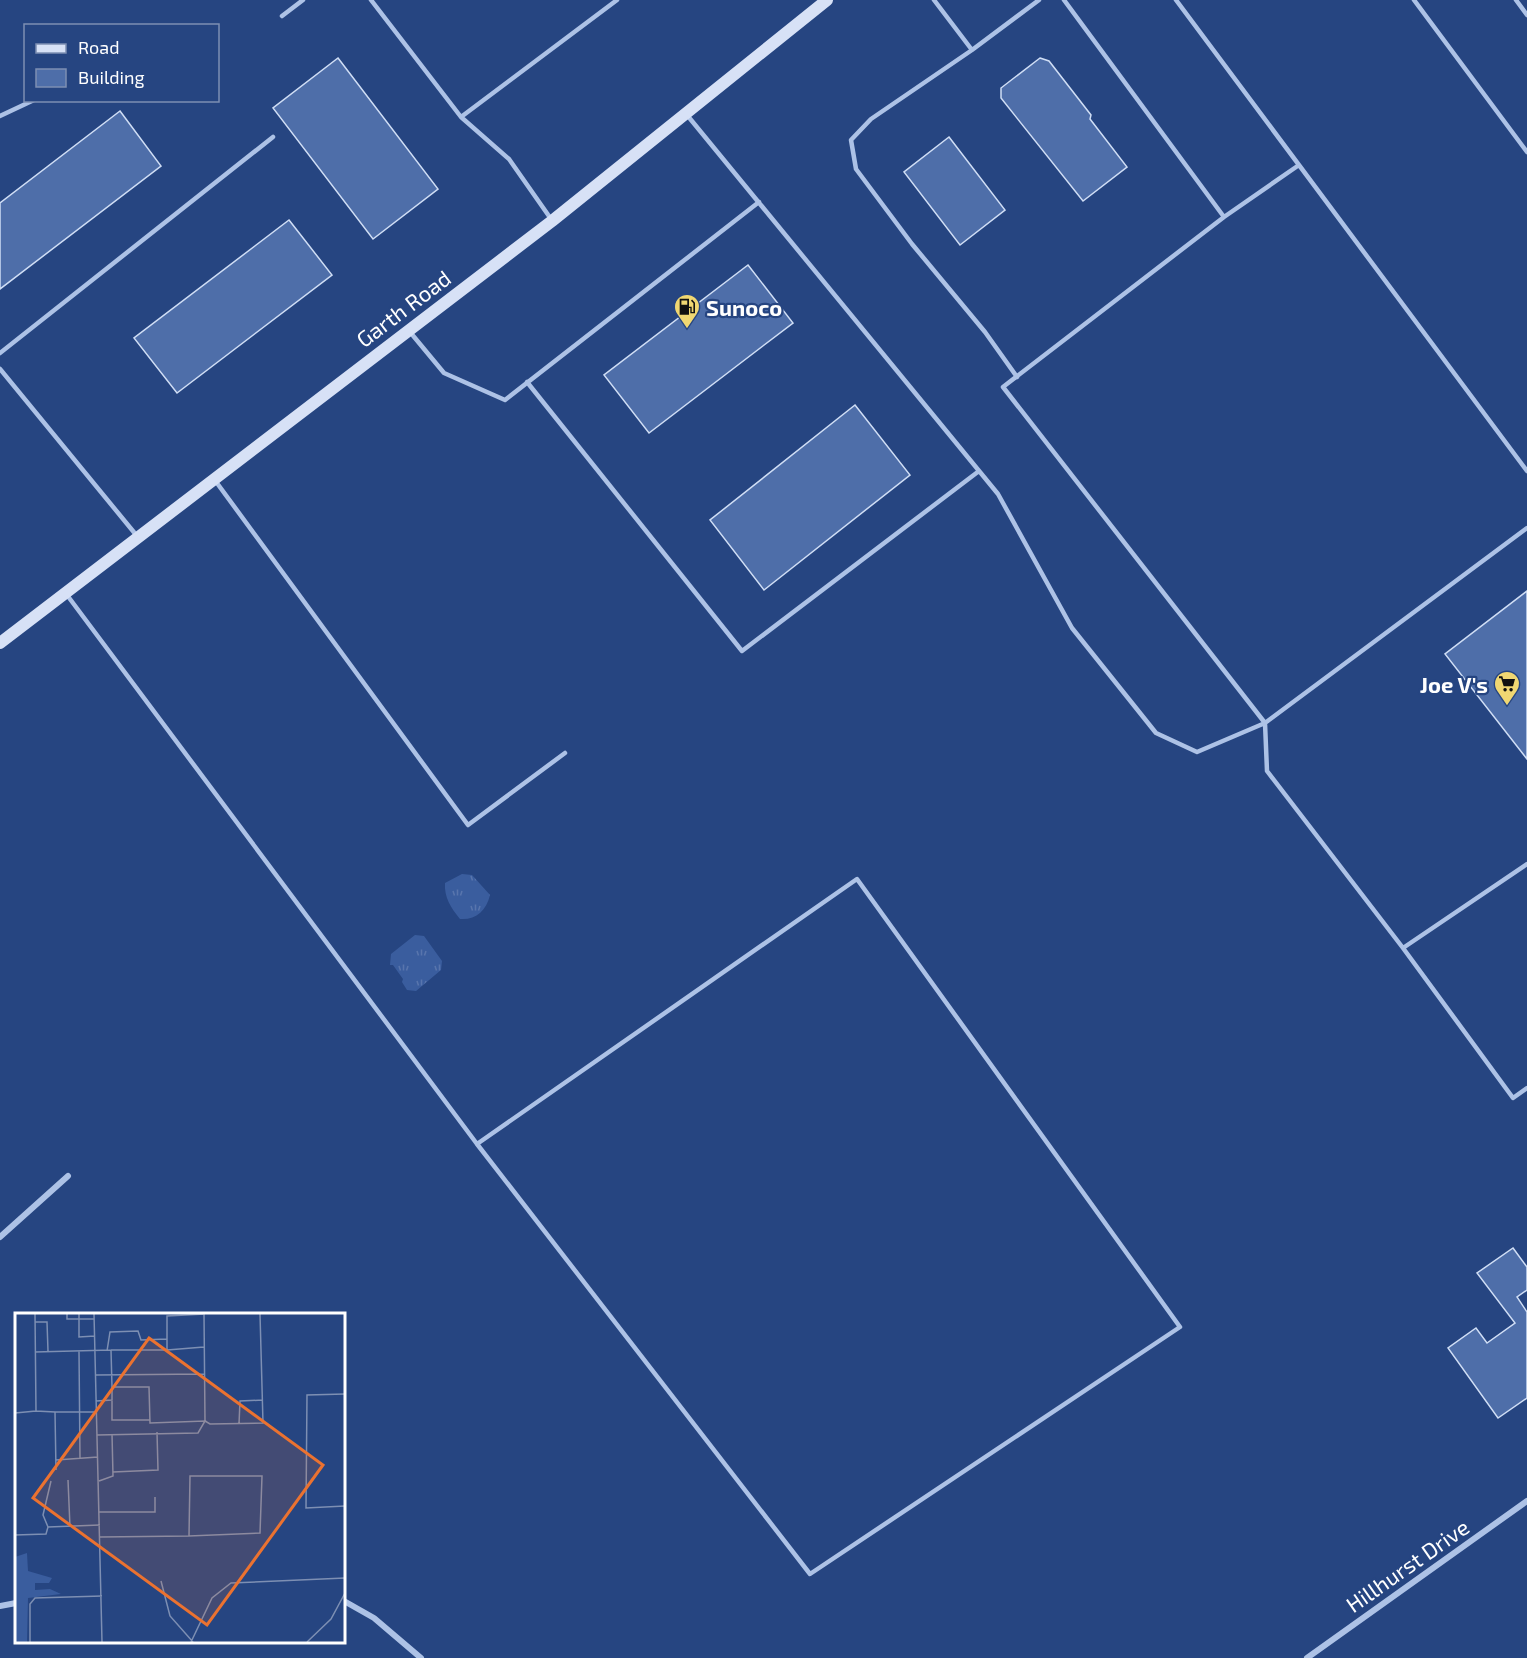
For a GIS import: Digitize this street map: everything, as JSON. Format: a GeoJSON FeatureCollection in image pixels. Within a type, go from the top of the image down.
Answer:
{"type":"FeatureCollection","features":[{"type":"Feature","properties":{"kind":"main road","name":"Garth Road"},"geometry":{"type":"LineString","coordinates":[[0,643],[552,222],[826,0]]}},
{"type":"Feature","properties":{"kind":"street"},"geometry":{"type":"LineString","coordinates":[[0,1237],[68,1176]]}},
{"type":"Feature","properties":{"kind":"street","name":"Hillhurst Drive"},"geometry":{"type":"LineString","coordinates":[[1307,1658],[1527,1501]]}},
{"type":"Feature","properties":{"kind":"street"},"geometry":{"type":"LineString","coordinates":[[345,1602],[374,1618],[420,1658]]}},
{"type":"Feature","properties":{"kind":"street"},"geometry":{"type":"LineString","coordinates":[[0,1606],[15,1603]]}},
{"type":"Feature","properties":{"kind":"lane"},"geometry":{"type":"LineString","coordinates":[[282,16],[303,0]]}},
{"type":"Feature","properties":{"kind":"lane"},"geometry":{"type":"LineString","coordinates":[[371,0],[461,117],[509,159],[552,222]]}},
{"type":"Feature","properties":{"kind":"lane"},"geometry":{"type":"LineString","coordinates":[[461,117],[617,0]]}},
{"type":"Feature","properties":{"kind":"lane"},"geometry":{"type":"LineString","coordinates":[[934,0],[972,50]]}},
{"type":"Feature","properties":{"kind":"lane"},"geometry":{"type":"LineString","coordinates":[[1017,377],[985,332],[912,244],[856,169],[851,140],[872,118],[972,50],[1039,0]]}},
{"type":"Feature","properties":{"kind":"lane"},"geometry":{"type":"LineString","coordinates":[[1064,0],[1224,218]]}},
{"type":"Feature","properties":{"kind":"lane"},"geometry":{"type":"LineString","coordinates":[[1176,0],[1527,471]]}},
{"type":"Feature","properties":{"kind":"lane"},"geometry":{"type":"LineString","coordinates":[[1414,0],[1527,152]]}},
{"type":"Feature","properties":{"kind":"lane"},"geometry":{"type":"LineString","coordinates":[[1516,0],[1527,15]]}},
{"type":"Feature","properties":{"kind":"lane"},"geometry":{"type":"LineString","coordinates":[[0,116],[30,102]]}},
{"type":"Feature","properties":{"kind":"lane"},"geometry":{"type":"LineString","coordinates":[[686,114],[998,494],[1072,628],[1156,733],[1197,752],[1265,723],[1527,528]]}},
{"type":"Feature","properties":{"kind":"lane"},"geometry":{"type":"LineString","coordinates":[[0,353],[273,137]]}},
{"type":"Feature","properties":{"kind":"lane"},"geometry":{"type":"LineString","coordinates":[[1299,165],[1224,218],[1002,387],[1265,723],[1267,771],[1403,948],[1513,1098],[1527,1088]]}},
{"type":"Feature","properties":{"kind":"lane"},"geometry":{"type":"LineString","coordinates":[[409,330],[444,373],[505,400],[759,202]]}},
{"type":"Feature","properties":{"kind":"lane"},"geometry":{"type":"LineString","coordinates":[[0,369],[137,537]]}},
{"type":"Feature","properties":{"kind":"lane"},"geometry":{"type":"LineString","coordinates":[[527,382],[742,651],[979,471]]}},
{"type":"Feature","properties":{"kind":"lane"},"geometry":{"type":"LineString","coordinates":[[214,478],[468,825],[565,753]]}},
{"type":"Feature","properties":{"kind":"lane"},"geometry":{"type":"LineString","coordinates":[[65,593],[477,1144],[810,1574],[1180,1327],[857,879],[477,1144]]}},
{"type":"Feature","properties":{"kind":"lane"},"geometry":{"type":"LineString","coordinates":[[1403,948],[1527,864]]}},
{"type":"Feature","properties":{"kind":"green space"},"geometry":{"type":"Polygon","coordinates":[[[462,874],[472,875],[490,895],[486,906],[480,913],[466,919],[460,919],[454,911],[445,888],[445,883],[462,874]]]}},
{"type":"Feature","properties":{"kind":"green space"},"geometry":{"type":"Polygon","coordinates":[[[415,935],[424,936],[442,961],[441,970],[416,991],[407,990],[402,982],[403,979],[393,965],[390,965],[391,954],[415,935]]]}},
{"type":"Feature","properties":{"kind":"building"},"geometry":{"type":"Polygon","coordinates":[[[338,58],[438,189],[373,239],[273,108],[338,58]]]}},
{"type":"Feature","properties":{"kind":"building"},"geometry":{"type":"Polygon","coordinates":[[[1040,58],[1049,61],[1091,115],[1090,119],[1127,167],[1083,201],[1001,98],[1001,88],[1040,58]]]}},
{"type":"Feature","properties":{"kind":"building"},"geometry":{"type":"Polygon","coordinates":[[[120,111],[161,166],[0,289],[0,203],[120,111]]]}},
{"type":"Feature","properties":{"kind":"building"},"geometry":{"type":"Polygon","coordinates":[[[949,137],[1005,210],[960,245],[904,172],[949,137]]]}},
{"type":"Feature","properties":{"kind":"building"},"geometry":{"type":"Polygon","coordinates":[[[289,220],[332,275],[177,393],[134,338],[289,220]]]}},
{"type":"Feature","properties":{"kind":"building"},"geometry":{"type":"Polygon","coordinates":[[[748,265],[793,323],[649,433],[604,375],[748,265]]]}},
{"type":"Feature","properties":{"kind":"building"},"geometry":{"type":"Polygon","coordinates":[[[855,405],[910,475],[764,590],[710,520],[855,405]]]}},
{"type":"Feature","properties":{"kind":"building","name":"Joe V's"},"geometry":{"type":"Polygon","coordinates":[[[1527,591],[1527,759],[1445,654],[1527,591]]]}},
{"type":"Feature","properties":{"kind":"building"},"geometry":{"type":"Polygon","coordinates":[[[1513,1248],[1527,1267],[1527,1290],[1517,1297],[1527,1312],[1527,1398],[1498,1418],[1448,1348],[1476,1328],[1487,1343],[1515,1323],[1477,1273],[1513,1248]]]}},
{"type":"Feature","properties":{"kind":"place","name":"Sunoco"},"geometry":{"type":"Point","coordinates":[687,330]}},
{"type":"Feature","properties":{"kind":"place","name":"Joe V's"},"geometry":{"type":"Point","coordinates":[1507,707]}}]}
